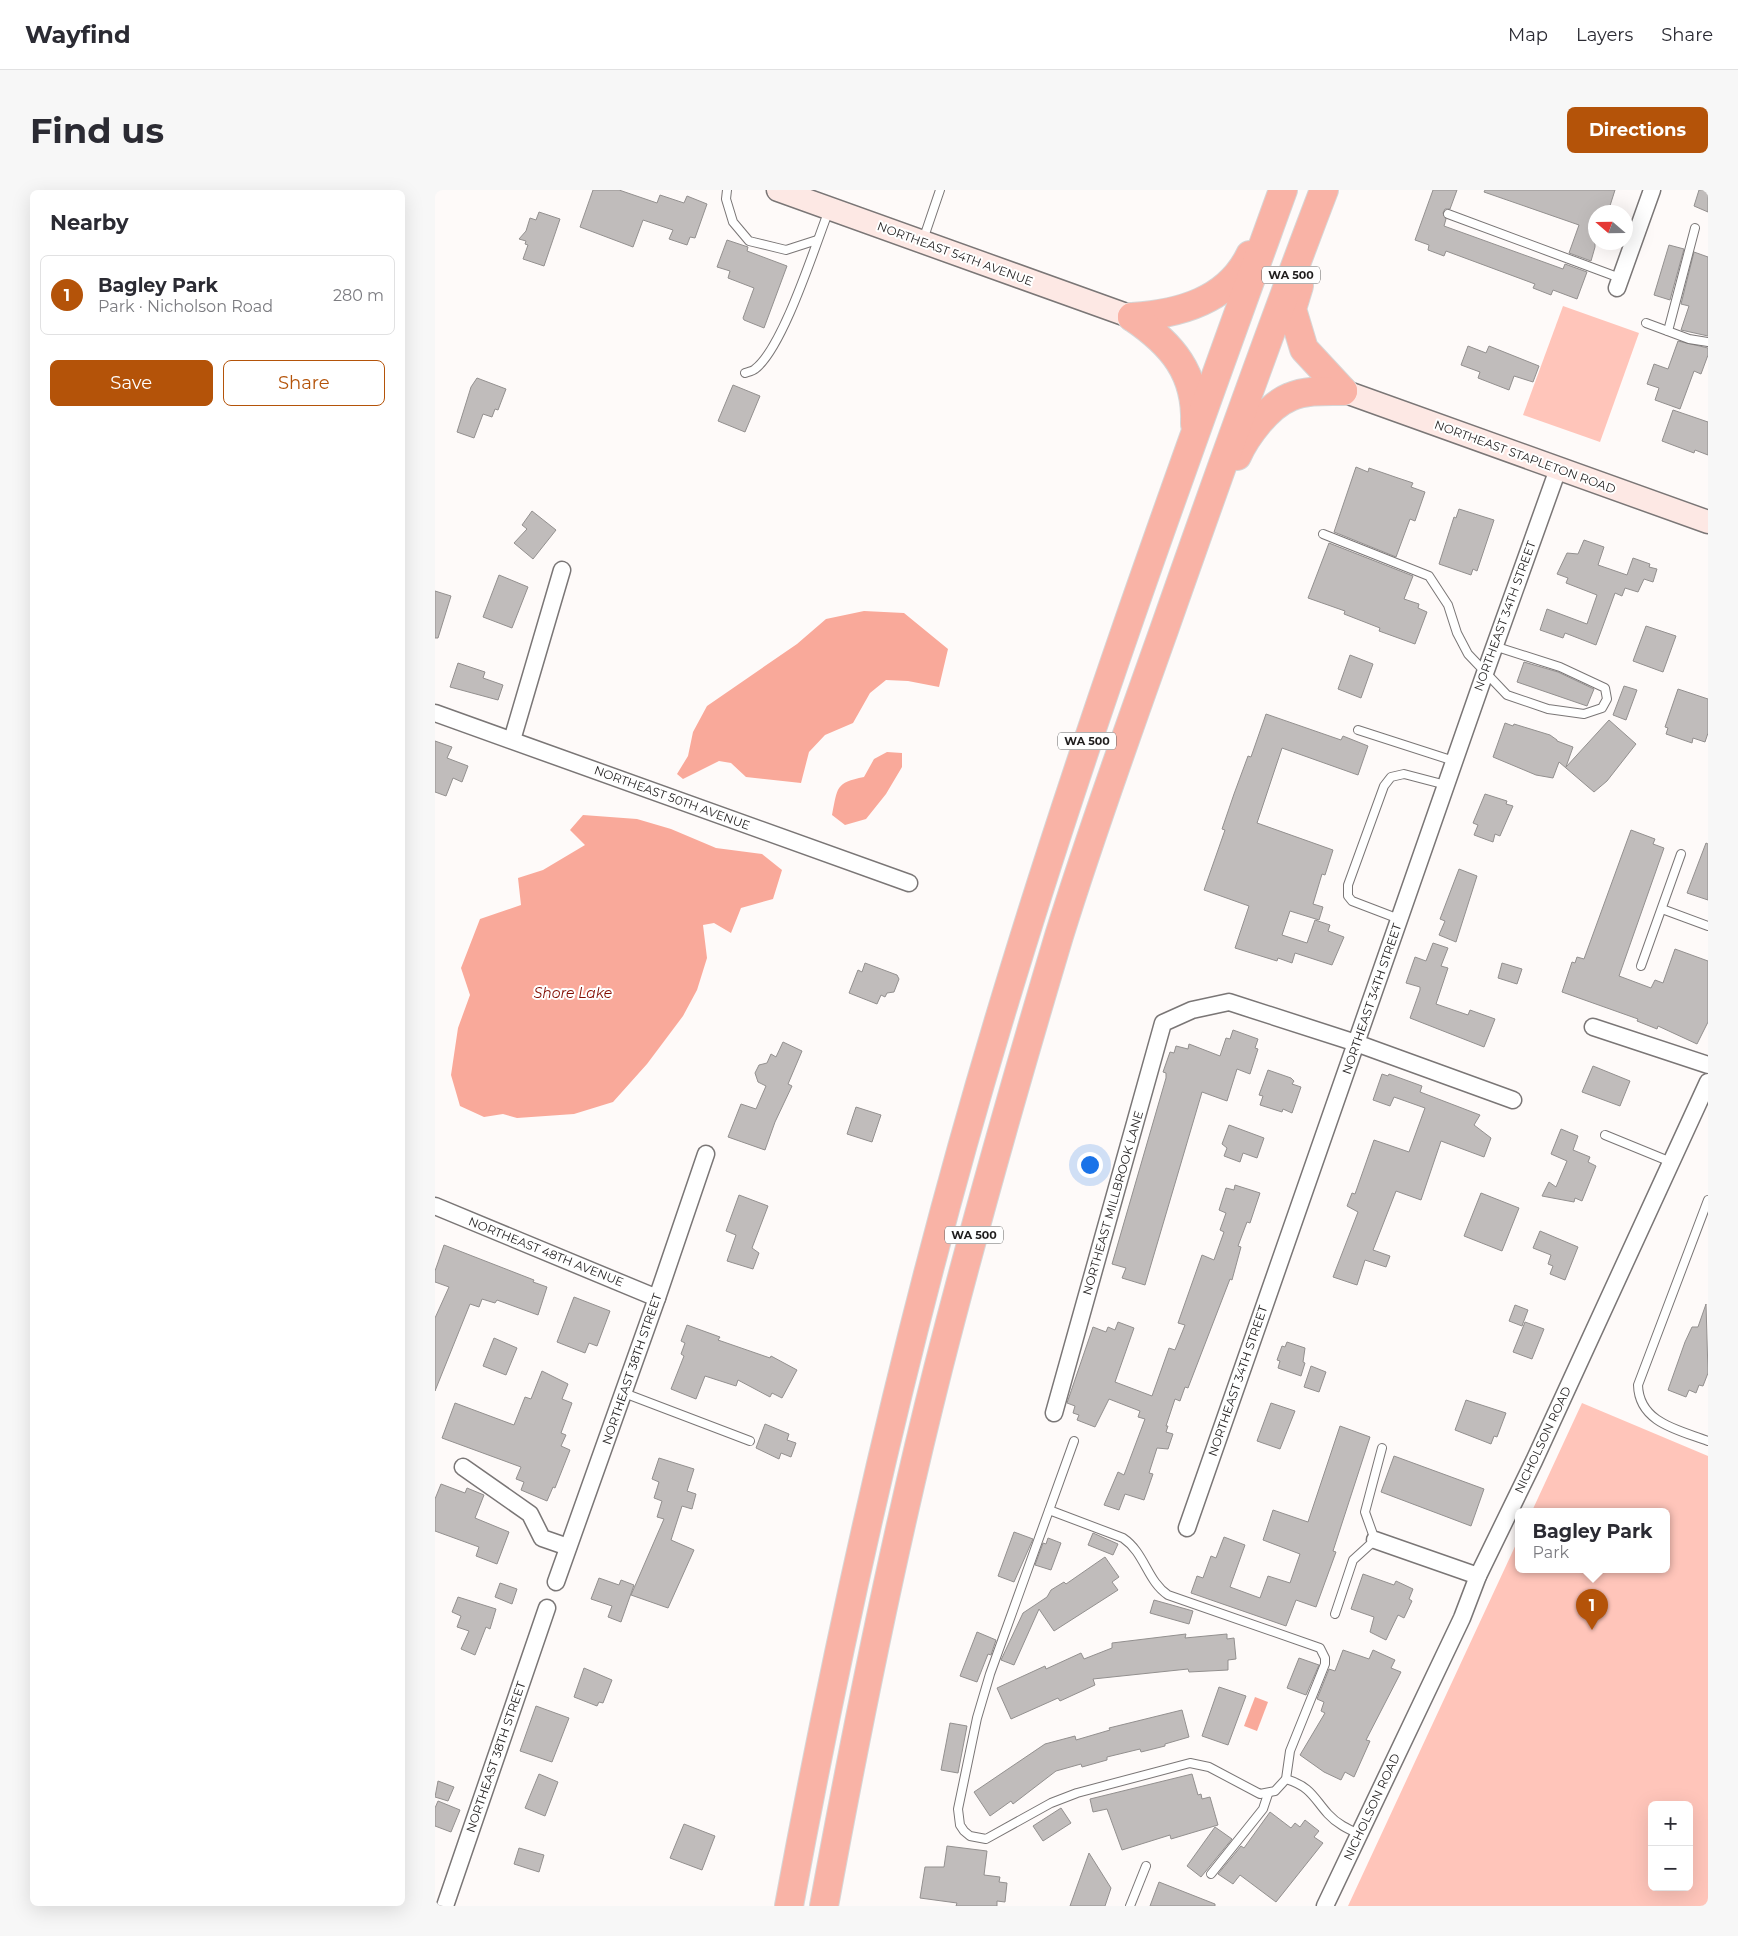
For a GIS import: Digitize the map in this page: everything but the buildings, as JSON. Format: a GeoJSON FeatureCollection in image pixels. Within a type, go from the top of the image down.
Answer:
{"type":"FeatureCollection","features":[{"type":"Feature","properties":{"kind":"highway"},"geometry":{"type":"LineString","coordinates":[[1132,317],[1163,315],[1188,308],[1211,298],[1231,284],[1247,262],[1279,190]]}},
{"type":"Feature","properties":{"kind":"highway","name":"WA 500"},"geometry":{"type":"LineString","coordinates":[[789,1906],[861,1547],[914,1328],[967,1131],[1058,829],[1195,433],[1283,190]]}},
{"type":"Feature","properties":{"kind":"highway","name":"WA 500"},"geometry":{"type":"LineString","coordinates":[[824,1906],[884,1600],[956,1301],[1003,1128],[1060,933],[1097,819],[1259,360],[1324,190]]}},
{"type":"Feature","properties":{"kind":"highway"},"geometry":{"type":"LineString","coordinates":[[1329,190],[1292,309],[1304,349],[1343,391]]}},
{"type":"Feature","properties":{"kind":"highway"},"geometry":{"type":"LineString","coordinates":[[1132,317],[1155,333],[1169,346],[1180,362],[1192,392],[1196,409],[1195,433]]}},
{"type":"Feature","properties":{"kind":"highway"},"geometry":{"type":"LineString","coordinates":[[1171,609],[1238,453],[1255,426],[1289,397],[1311,391],[1343,391]]}},
{"type":"Feature","properties":{"kind":"street","name":"NORTHEAST 54TH AVENUE"},"geometry":{"type":"LineString","coordinates":[[778,190],[1132,317]]}},
{"type":"Feature","properties":{"kind":"street"},"geometry":{"type":"LineString","coordinates":[[1619,283],[1652,190]]}},
{"type":"Feature","properties":{"kind":"street","name":"NORTHEAST STAPLETON ROAD"},"geometry":{"type":"LineString","coordinates":[[1343,391],[1708,522]]}},
{"type":"Feature","properties":{"kind":"street","name":"NORTHEAST 34TH STREET"},"geometry":{"type":"LineString","coordinates":[[1187,1528],[1494,646],[1558,469]]}},
{"type":"Feature","properties":{"kind":"street"},"geometry":{"type":"LineString","coordinates":[[512,740],[562,570]]}},
{"type":"Feature","properties":{"kind":"street","name":"NORTHEAST 50TH AVENUE"},"geometry":{"type":"LineString","coordinates":[[435,713],[909,883]]}},
{"type":"Feature","properties":{"kind":"street","name":"NORTHEAST MILLBROOK LANE"},"geometry":{"type":"LineString","coordinates":[[1054,1413],[1163,1023],[1192,1010],[1229,1002],[1356,1043]]}},
{"type":"Feature","properties":{"kind":"street"},"geometry":{"type":"LineString","coordinates":[[1593,1027],[1708,1065]]}},
{"type":"Feature","properties":{"kind":"street"},"geometry":{"type":"LineString","coordinates":[[1356,1043],[1513,1100]]}},
{"type":"Feature","properties":{"kind":"street","name":"NICHOLSON ROAD"},"geometry":{"type":"LineString","coordinates":[[1325,1906],[1462,1618],[1478,1576],[1534,1461],[1708,1082]]}},
{"type":"Feature","properties":{"kind":"street","name":"NORTHEAST 38TH STREET"},"geometry":{"type":"LineString","coordinates":[[556,1582],[624,1393],[706,1154]]}},
{"type":"Feature","properties":{"kind":"street","name":"NORTHEAST 48TH AVENUE"},"geometry":{"type":"LineString","coordinates":[[435,1206],[657,1298]]}},
{"type":"Feature","properties":{"kind":"street"},"geometry":{"type":"LineString","coordinates":[[463,1467],[530,1514],[542,1538],[569,1547]]}},
{"type":"Feature","properties":{"kind":"street"},"geometry":{"type":"LineString","coordinates":[[1375,1540],[1478,1576]]}},
{"type":"Feature","properties":{"kind":"street","name":"NORTHEAST 38TH STREET"},"geometry":{"type":"LineString","coordinates":[[445,1906],[547,1608]]}},
{"type":"Feature","properties":{"kind":"lane"},"geometry":{"type":"LineString","coordinates":[[727,190],[726,199],[733,222],[749,241],[786,250],[817,240]]}},
{"type":"Feature","properties":{"kind":"lane"},"geometry":{"type":"LineString","coordinates":[[923,242],[940,190]]}},
{"type":"Feature","properties":{"kind":"lane"},"geometry":{"type":"LineString","coordinates":[[745,373],[755,370],[769,353],[794,301],[829,209]]}},
{"type":"Feature","properties":{"kind":"lane"},"geometry":{"type":"LineString","coordinates":[[1448,214],[1619,283]]}},
{"type":"Feature","properties":{"kind":"lane"},"geometry":{"type":"LineString","coordinates":[[1668,331],[1695,228]]}},
{"type":"Feature","properties":{"kind":"lane"},"geometry":{"type":"LineString","coordinates":[[1646,323],[1689,339],[1708,342]]}},
{"type":"Feature","properties":{"kind":"lane"},"geometry":{"type":"LineString","coordinates":[[1323,534],[1429,576],[1448,605],[1457,633],[1468,654],[1507,695],[1548,709],[1584,714],[1602,708],[1607,699],[1605,688],[1560,667],[1494,646]]}},
{"type":"Feature","properties":{"kind":"lane"},"geometry":{"type":"LineString","coordinates":[[1358,730],[1454,761]]}},
{"type":"Feature","properties":{"kind":"lane"},"geometry":{"type":"LineString","coordinates":[[1399,919],[1352,901],[1348,896],[1348,885],[1384,786],[1391,776],[1404,774],[1446,785]]}},
{"type":"Feature","properties":{"kind":"lane"},"geometry":{"type":"LineString","coordinates":[[1641,966],[1681,854]]}},
{"type":"Feature","properties":{"kind":"lane"},"geometry":{"type":"LineString","coordinates":[[1662,909],[1708,926]]}},
{"type":"Feature","properties":{"kind":"lane"},"geometry":{"type":"LineString","coordinates":[[1605,1135],[1671,1162]]}},
{"type":"Feature","properties":{"kind":"lane"},"geometry":{"type":"LineString","coordinates":[[1708,1200],[1638,1385],[1638,1396],[1642,1406],[1649,1415],[1658,1421],[1708,1441]]}},
{"type":"Feature","properties":{"kind":"lane"},"geometry":{"type":"LineString","coordinates":[[624,1393],[750,1441]]}},
{"type":"Feature","properties":{"kind":"lane"},"geometry":{"type":"LineString","coordinates":[[1049,1510],[1123,1538],[1132,1544],[1154,1582],[1168,1595],[1320,1648],[1325,1658],[1325,1664],[1290,1751],[1286,1779],[1282,1786],[1268,1794],[1252,1791],[1209,1767],[1190,1763],[1077,1793],[1051,1803],[986,1839],[970,1836],[960,1825],[959,1809],[977,1718],[990,1674],[1049,1510],[1074,1441]]}},
{"type":"Feature","properties":{"kind":"lane"},"geometry":{"type":"LineString","coordinates":[[1335,1614],[1353,1560],[1375,1540],[1365,1512],[1382,1448]]}},
{"type":"Feature","properties":{"kind":"lane"},"geometry":{"type":"LineString","coordinates":[[1286,1779],[1309,1790],[1328,1814],[1343,1826],[1359,1834]]}},
{"type":"Feature","properties":{"kind":"lane"},"geometry":{"type":"LineString","coordinates":[[1211,1874],[1263,1810],[1268,1794]]}},
{"type":"Feature","properties":{"kind":"lane"},"geometry":{"type":"LineString","coordinates":[[1130,1906],[1146,1866]]}},
{"type":"Feature","properties":{"kind":"shaded area"},"geometry":{"type":"Polygon","coordinates":[[[1563,306],[1639,333],[1600,442],[1523,415],[1563,306]]]}},
{"type":"Feature","properties":{"kind":"shaded area"},"geometry":{"type":"Polygon","coordinates":[[[1582,1403],[1708,1456],[1708,1906],[1348,1906],[1515,1546],[1515,1573],[1670,1573],[1670,1508],[1533,1508],[1582,1403]]]}},
{"type":"Feature","properties":{"kind":"water"},"geometry":{"type":"Polygon","coordinates":[[[864,611],[904,613],[948,649],[939,687],[908,681],[886,680],[870,693],[853,723],[825,735],[809,752],[801,783],[746,777],[731,763],[719,761],[683,779],[677,774],[688,756],[693,732],[707,706],[797,644],[826,619],[864,611]]]}},
{"type":"Feature","properties":{"kind":"water"},"geometry":{"type":"Polygon","coordinates":[[[887,752],[902,753],[902,767],[886,794],[866,819],[845,825],[832,815],[839,788],[843,784],[864,777],[874,759],[887,752]]]}},
{"type":"Feature","properties":{"kind":"water","name":"Shore Lake"},"geometry":{"type":"Polygon","coordinates":[[[583,815],[637,819],[671,829],[716,848],[762,854],[782,870],[773,899],[741,908],[731,933],[714,923],[703,925],[707,958],[697,990],[683,1016],[647,1064],[613,1102],[574,1114],[517,1118],[503,1114],[484,1117],[460,1106],[451,1075],[458,1028],[470,995],[461,968],[480,919],[521,905],[518,878],[543,870],[585,845],[570,830],[583,815]]]}},
{"type":"Feature","properties":{"kind":"water"},"geometry":{"type":"Polygon","coordinates":[[[1255,1697],[1268,1702],[1257,1731],[1244,1726],[1255,1697]]]}},
{"type":"Feature","properties":{"kind":"place","name":"Bagley Park"},"geometry":{"type":"Point","coordinates":[1592,1630]}}]}
